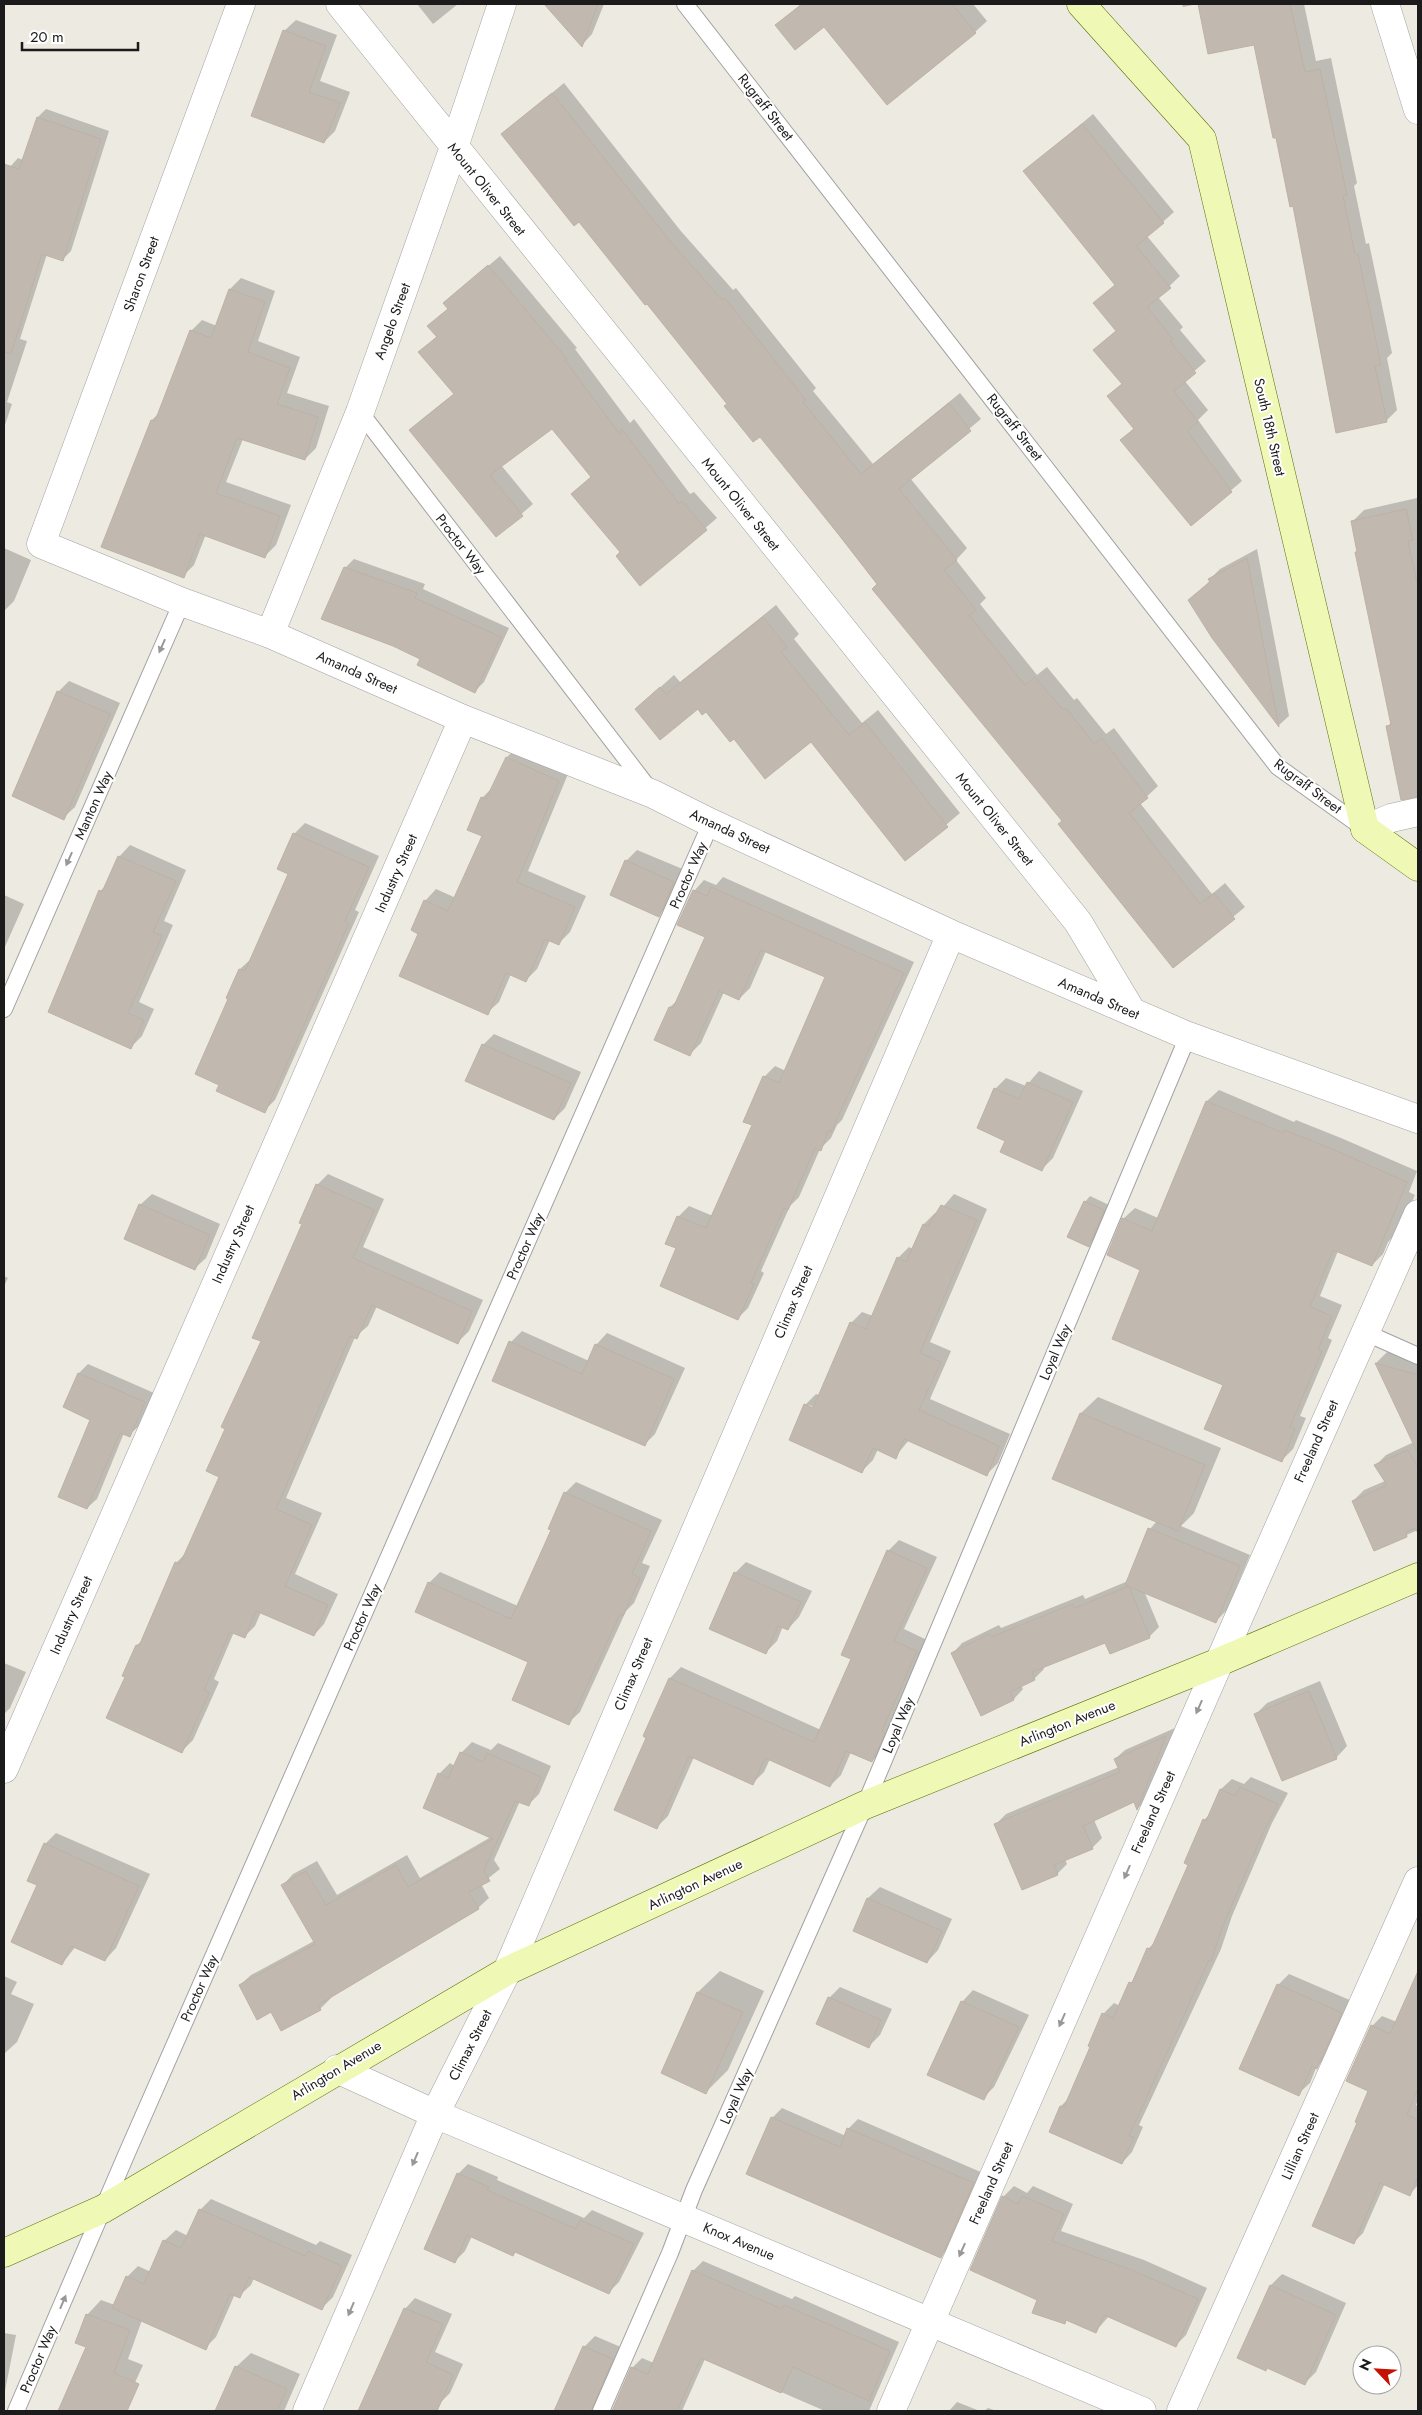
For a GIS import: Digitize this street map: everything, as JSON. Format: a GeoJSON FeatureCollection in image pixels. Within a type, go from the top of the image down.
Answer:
{"type":"FeatureCollection","features":[{"type":"Feature","properties":{"kind":"main road","name":"South 18th Street"},"geometry":{"type":"LineString","coordinates":[[1081,4],[1202,139],[1365,829]]}},
{"type":"Feature","properties":{"kind":"main road"},"geometry":{"type":"LineString","coordinates":[[1365,829],[1418,868]]}},
{"type":"Feature","properties":{"kind":"main road","name":"Arlington Avenue"},"geometry":{"type":"LineString","coordinates":[[4,2253],[103,2209],[507,1970],[865,1805],[1219,1662],[1418,1577]]}},
{"type":"Feature","properties":{"kind":"street","name":"Sharon Street"},"geometry":{"type":"LineString","coordinates":[[41,544],[241,4]]}},
{"type":"Feature","properties":{"kind":"street","name":"Mount Oliver Street"},"geometry":{"type":"LineString","coordinates":[[340,4],[1078,922],[1132,1012]]}},
{"type":"Feature","properties":{"kind":"street","name":"Angelo Street"},"geometry":{"type":"LineString","coordinates":[[270,634],[360,412],[454,147],[502,4]]}},
{"type":"Feature","properties":{"kind":"street"},"geometry":{"type":"LineString","coordinates":[[1384,4],[1418,110]]}},
{"type":"Feature","properties":{"kind":"street","name":"Amanda Street"},"geometry":{"type":"LineString","coordinates":[[41,544],[182,602],[270,634],[463,719],[653,794],[711,823],[951,934],[1188,1036],[1418,1119]]}},
{"type":"Feature","properties":{"kind":"street","name":"Industry Street"},"geometry":{"type":"LineString","coordinates":[[4,1769],[463,719]]}},
{"type":"Feature","properties":{"kind":"street"},"geometry":{"type":"LineString","coordinates":[[1365,829],[1391,818],[1418,812]]}},
{"type":"Feature","properties":{"kind":"street","name":"Climax Street"},"geometry":{"type":"LineString","coordinates":[[307,2411],[435,2114],[507,1970],[951,934]]}},
{"type":"Feature","properties":{"kind":"street","name":"Freeland Street"},"geometry":{"type":"LineString","coordinates":[[891,2411],[1364,1332],[1418,1214]]}},
{"type":"Feature","properties":{"kind":"street","name":"Lillian Street"},"geometry":{"type":"LineString","coordinates":[[1181,2411],[1418,1881]]}},
{"type":"Feature","properties":{"kind":"street","name":"Knox Avenue"},"geometry":{"type":"LineString","coordinates":[[337,2069],[435,2114],[1142,2411]]}},
{"type":"Feature","properties":{"kind":"lane","name":"Rugraff Street"},"geometry":{"type":"LineString","coordinates":[[685,4],[1278,767],[1365,829]]}},
{"type":"Feature","properties":{"kind":"lane","name":"Proctor Way"},"geometry":{"type":"LineString","coordinates":[[360,412],[653,794]]}},
{"type":"Feature","properties":{"kind":"lane","name":"Manton Way"},"geometry":{"type":"LineString","coordinates":[[4,1009],[182,602]]}},
{"type":"Feature","properties":{"kind":"lane","name":"Proctor Way"},"geometry":{"type":"LineString","coordinates":[[16,2411],[711,823]]}},
{"type":"Feature","properties":{"kind":"lane","name":"Loyal Way"},"geometry":{"type":"LineString","coordinates":[[602,2411],[684,2218],[694,2190],[865,1805],[1188,1036]]}},
{"type":"Feature","properties":{"kind":"lane"},"geometry":{"type":"LineString","coordinates":[[1364,1332],[1418,1356]]}},
{"type":"Feature","properties":{"kind":"building"},"geometry":{"type":"Polygon","coordinates":[[[544,4],[598,4],[582,47],[544,4]]]}},
{"type":"Feature","properties":{"kind":"building"},"geometry":{"type":"Polygon","coordinates":[[[802,4],[952,4],[976,33],[887,105],[824,27],[795,50],[775,25],[802,4]]]}},
{"type":"Feature","properties":{"kind":"building"},"geometry":{"type":"Polygon","coordinates":[[[1198,4],[1290,4],[1305,72],[1320,69],[1347,195],[1343,196],[1355,254],[1358,254],[1381,365],[1375,366],[1387,422],[1336,433],[1293,206],[1290,207],[1276,138],[1273,138],[1254,45],[1208,54],[1198,4]]]}},
{"type":"Feature","properties":{"kind":"building"},"geometry":{"type":"Polygon","coordinates":[[[283,30],[326,46],[309,92],[340,103],[324,143],[251,116],[283,30]]]}},
{"type":"Feature","properties":{"kind":"building"},"geometry":{"type":"Polygon","coordinates":[[[552,93],[670,241],[722,300],[725,298],[806,400],[803,402],[861,474],[949,403],[971,431],[899,489],[957,560],[944,570],[976,610],[969,615],[1025,685],[1035,677],[1063,710],[1066,708],[1094,744],[1102,738],[1148,798],[1129,813],[1200,904],[1214,893],[1235,919],[1173,968],[1058,824],[1062,821],[872,589],[877,584],[840,536],[760,437],[753,442],[724,406],[727,404],[647,304],[645,305],[579,222],[574,226],[501,134],[552,93]]]}},
{"type":"Feature","properties":{"kind":"building"},"geometry":{"type":"Polygon","coordinates":[[[37,117],[101,139],[63,261],[42,254],[11,354],[4,352],[4,164],[19,169],[37,117]]]}},
{"type":"Feature","properties":{"kind":"building"},"geometry":{"type":"Polygon","coordinates":[[[1082,124],[1164,223],[1136,246],[1171,288],[1147,307],[1173,339],[1170,341],[1196,373],[1174,391],[1198,422],[1187,431],[1232,492],[1191,526],[1120,440],[1134,429],[1107,396],[1122,384],[1093,350],[1116,331],[1093,303],[1115,285],[1023,171],[1082,124]]]}},
{"type":"Feature","properties":{"kind":"building"},"geometry":{"type":"Polygon","coordinates":[[[488,265],[567,359],[565,360],[619,433],[622,429],[679,504],[682,501],[707,530],[640,586],[616,556],[620,552],[571,494],[591,477],[552,429],[490,475],[523,516],[496,537],[409,430],[454,394],[418,352],[437,337],[427,326],[448,309],[443,303],[488,265]]]}},
{"type":"Feature","properties":{"kind":"building"},"geometry":{"type":"Polygon","coordinates":[[[229,289],[265,302],[248,352],[290,368],[277,404],[318,417],[305,460],[237,438],[216,493],[280,516],[265,558],[200,534],[184,578],[101,547],[151,420],[155,421],[190,330],[211,338],[229,289]]]}},
{"type":"Feature","properties":{"kind":"building"},"geometry":{"type":"Polygon","coordinates":[[[1406,509],[1413,540],[1408,541],[1418,588],[1418,797],[1401,800],[1386,726],[1391,725],[1355,552],[1357,552],[1351,521],[1406,509]]]}},
{"type":"Feature","properties":{"kind":"building"},"geometry":{"type":"Polygon","coordinates":[[[1247,558],[1279,727],[1212,638],[1188,600],[1210,582],[1208,579],[1247,558]]]}},
{"type":"Feature","properties":{"kind":"building"},"geometry":{"type":"Polygon","coordinates":[[[344,567],[417,593],[415,598],[501,637],[475,693],[417,665],[420,659],[393,646],[321,619],[344,567]]]}},
{"type":"Feature","properties":{"kind":"building"},"geometry":{"type":"Polygon","coordinates":[[[763,617],[787,647],[781,652],[849,735],[865,722],[948,827],[905,861],[811,742],[765,779],[734,739],[730,742],[706,712],[702,715],[698,709],[660,740],[635,709],[660,687],[666,694],[763,617]]]}},
{"type":"Feature","properties":{"kind":"building"},"geometry":{"type":"Polygon","coordinates":[[[57,691],[110,714],[64,820],[12,796],[57,691]]]}},
{"type":"Feature","properties":{"kind":"building"},"geometry":{"type":"Polygon","coordinates":[[[506,757],[559,781],[517,882],[575,907],[559,945],[545,939],[526,982],[506,973],[488,1015],[399,976],[418,934],[411,930],[424,900],[448,911],[482,836],[467,830],[481,797],[486,799],[506,757]]]}},
{"type":"Feature","properties":{"kind":"building"},"geometry":{"type":"Polygon","coordinates":[[[293,833],[369,867],[345,921],[349,923],[265,1113],[216,1091],[219,1085],[195,1074],[239,969],[245,971],[288,874],[277,869],[293,833]]]}},
{"type":"Feature","properties":{"kind":"building"},"geometry":{"type":"Polygon","coordinates":[[[118,856],[176,881],[153,932],[162,936],[128,1013],[144,1020],[131,1049],[48,1012],[99,890],[102,892],[118,856]]]}},
{"type":"Feature","properties":{"kind":"building"},"geometry":{"type":"Polygon","coordinates":[[[625,860],[674,882],[659,917],[610,895],[625,860]]]}},
{"type":"Feature","properties":{"kind":"building"},"geometry":{"type":"Polygon","coordinates":[[[711,887],[904,973],[831,1132],[828,1131],[821,1151],[815,1148],[788,1210],[784,1208],[751,1283],[754,1284],[738,1320],[660,1286],[676,1248],[665,1244],[677,1216],[706,1228],[752,1125],[743,1122],[763,1076],[779,1083],[825,977],[761,950],[739,1000],[719,991],[690,1056],[654,1040],[669,1007],[673,1008],[705,937],[677,925],[693,890],[707,896],[711,887]]]}},
{"type":"Feature","properties":{"kind":"building"},"geometry":{"type":"Polygon","coordinates":[[[482,1044],[571,1083],[554,1120],[465,1081],[482,1044]]]}},
{"type":"Feature","properties":{"kind":"building"},"geometry":{"type":"Polygon","coordinates":[[[1027,1082],[1073,1102],[1042,1171],[1000,1152],[1005,1141],[977,1128],[994,1088],[1019,1099],[1027,1082]]]}},
{"type":"Feature","properties":{"kind":"building"},"geometry":{"type":"Polygon","coordinates":[[[1206,1101],[1283,1133],[1284,1130],[1330,1148],[1407,1182],[1372,1266],[1333,1250],[1310,1307],[1332,1316],[1318,1350],[1322,1351],[1290,1427],[1295,1429],[1282,1462],[1204,1429],[1223,1385],[1112,1339],[1140,1270],[1107,1255],[1122,1218],[1152,1231],[1206,1101]]]}},
{"type":"Feature","properties":{"kind":"building"},"geometry":{"type":"Polygon","coordinates":[[[316,1184],[374,1210],[353,1258],[472,1311],[458,1344],[372,1305],[357,1339],[350,1336],[276,1509],[312,1525],[285,1586],[328,1605],[314,1636],[256,1611],[245,1638],[230,1632],[204,1690],[209,1693],[182,1753],[106,1718],[125,1677],[122,1676],[136,1645],[139,1646],[175,1562],[180,1564],[219,1477],[206,1471],[225,1429],[221,1427],[261,1341],[252,1338],[302,1224],[299,1223],[316,1184]]]}},
{"type":"Feature","properties":{"kind":"building"},"geometry":{"type":"Polygon","coordinates":[[[1084,1201],[1104,1210],[1089,1247],[1067,1237],[1084,1201]]]}},
{"type":"Feature","properties":{"kind":"building"},"geometry":{"type":"Polygon","coordinates":[[[139,1204],[210,1235],[195,1270],[124,1239],[139,1204]]]}},
{"type":"Feature","properties":{"kind":"building"},"geometry":{"type":"Polygon","coordinates":[[[941,1205],[977,1220],[920,1353],[941,1362],[919,1410],[999,1446],[987,1476],[904,1439],[896,1459],[873,1448],[862,1473],[789,1440],[804,1404],[813,1408],[850,1322],[866,1329],[897,1257],[906,1262],[923,1224],[928,1226],[941,1205]]]}},
{"type":"Feature","properties":{"kind":"building"},"geometry":{"type":"Polygon","coordinates":[[[509,1341],[582,1374],[595,1344],[674,1379],[645,1446],[492,1381],[509,1341]]]}},
{"type":"Feature","properties":{"kind":"building"},"geometry":{"type":"Polygon","coordinates":[[[1375,1363],[1418,1375],[1418,1454],[1375,1363]]]}},
{"type":"Feature","properties":{"kind":"building"},"geometry":{"type":"Polygon","coordinates":[[[78,1373],[145,1402],[130,1437],[120,1433],[87,1509],[58,1497],[90,1420],[63,1407],[78,1373]]]}},
{"type":"Feature","properties":{"kind":"building"},"geometry":{"type":"Polygon","coordinates":[[[1080,1413],[1205,1465],[1178,1531],[1052,1479],[1080,1413]]]}},
{"type":"Feature","properties":{"kind":"building"},"geometry":{"type":"Polygon","coordinates":[[[1408,1450],[1418,1467],[1418,1533],[1415,1528],[1406,1532],[1407,1537],[1374,1551],[1352,1501],[1387,1485],[1374,1465],[1408,1450]]]}},
{"type":"Feature","properties":{"kind":"building"},"geometry":{"type":"Polygon","coordinates":[[[564,1492],[651,1531],[632,1574],[640,1578],[623,1616],[620,1614],[569,1725],[512,1700],[528,1662],[415,1612],[428,1582],[511,1619],[551,1530],[548,1529],[564,1492]]]}},
{"type":"Feature","properties":{"kind":"building"},"geometry":{"type":"Polygon","coordinates":[[[1148,1528],[1240,1566],[1216,1623],[1125,1585],[1148,1528]]]}},
{"type":"Feature","properties":{"kind":"building"},"geometry":{"type":"Polygon","coordinates":[[[887,1550],[927,1568],[894,1641],[917,1651],[882,1731],[885,1733],[872,1762],[846,1751],[830,1787],[765,1758],[753,1785],[689,1756],[657,1829],[614,1810],[646,1738],[643,1736],[669,1678],[814,1742],[851,1659],[841,1655],[887,1550]]]}},
{"type":"Feature","properties":{"kind":"building"},"geometry":{"type":"Polygon","coordinates":[[[734,1572],[801,1602],[788,1630],[778,1626],[766,1654],[709,1629],[734,1572]]]}},
{"type":"Feature","properties":{"kind":"building"},"geometry":{"type":"Polygon","coordinates":[[[1129,1586],[1150,1638],[1110,1654],[1105,1643],[1032,1672],[1035,1680],[1010,1692],[1014,1700],[981,1716],[951,1653],[989,1634],[991,1637],[1073,1604],[1075,1608],[1129,1586]]]}},
{"type":"Feature","properties":{"kind":"building"},"geometry":{"type":"Polygon","coordinates":[[[1309,1691],[1337,1759],[1282,1781],[1254,1714],[1309,1691]]]}},
{"type":"Feature","properties":{"kind":"building"},"geometry":{"type":"Polygon","coordinates":[[[1166,1736],[1137,1810],[1134,1802],[1083,1826],[1093,1849],[1054,1865],[1058,1875],[1022,1890],[994,1824],[1120,1772],[1114,1759],[1166,1736]]]}},
{"type":"Feature","properties":{"kind":"building"},"geometry":{"type":"Polygon","coordinates":[[[460,1752],[483,1762],[487,1753],[541,1777],[529,1806],[515,1801],[484,1871],[490,1881],[469,1892],[479,1909],[318,2005],[321,2010],[281,2031],[271,2012],[257,2020],[239,1985],[315,1944],[281,1885],[306,1871],[326,1905],[396,1865],[408,1887],[493,1839],[423,1808],[438,1773],[448,1778],[460,1752]]]}},
{"type":"Feature","properties":{"kind":"building"},"geometry":{"type":"Polygon","coordinates":[[[1240,1787],[1278,1804],[1262,1835],[1222,1928],[1211,1961],[1209,1960],[1129,2136],[1134,2137],[1122,2164],[1049,2132],[1060,2106],[1064,2107],[1090,2047],[1088,2046],[1102,2013],[1113,2018],[1129,1982],[1132,1983],[1147,1948],[1151,1949],[1188,1865],[1184,1863],[1203,1819],[1206,1821],[1220,1789],[1235,1796],[1240,1787]]]}},
{"type":"Feature","properties":{"kind":"building"},"geometry":{"type":"Polygon","coordinates":[[[44,1843],[139,1886],[105,1961],[71,1946],[62,1965],[11,1942],[37,1885],[27,1881],[44,1843]]]}},
{"type":"Feature","properties":{"kind":"building"},"geometry":{"type":"Polygon","coordinates":[[[867,1898],[942,1931],[927,1963],[853,1931],[867,1898]]]}},
{"type":"Feature","properties":{"kind":"building"},"geometry":{"type":"Polygon","coordinates":[[[1418,1971],[1418,2088],[1407,2115],[1418,2120],[1418,2177],[1410,2196],[1380,2183],[1354,2244],[1312,2226],[1357,2123],[1355,2122],[1368,2091],[1346,2081],[1371,2025],[1390,2034],[1418,1971]]]}},
{"type":"Feature","properties":{"kind":"building"},"geometry":{"type":"Polygon","coordinates":[[[1277,1984],[1342,2013],[1317,2069],[1312,2066],[1299,2096],[1239,2069],[1277,1984]]]}},
{"type":"Feature","properties":{"kind":"building"},"geometry":{"type":"Polygon","coordinates":[[[697,1992],[743,2012],[706,2094],[661,2073],[697,1992]]]}},
{"type":"Feature","properties":{"kind":"building"},"geometry":{"type":"Polygon","coordinates":[[[828,1997],[881,2020],[869,2048],[816,2024],[828,1997]]]}},
{"type":"Feature","properties":{"kind":"building"},"geometry":{"type":"Polygon","coordinates":[[[961,2001],[1019,2027],[984,2100],[927,2075],[961,2001]]]}},
{"type":"Feature","properties":{"kind":"building"},"geometry":{"type":"Polygon","coordinates":[[[771,2117],[840,2147],[847,2128],[974,2183],[941,2258],[746,2174],[771,2117]]]}},
{"type":"Feature","properties":{"kind":"building"},"geometry":{"type":"Polygon","coordinates":[[[457,2173],[489,2187],[487,2190],[576,2229],[580,2220],[634,2244],[609,2294],[515,2252],[513,2256],[467,2235],[455,2263],[424,2249],[457,2173]]]}},
{"type":"Feature","properties":{"kind":"building"},"geometry":{"type":"Polygon","coordinates":[[[1002,2196],[1018,2204],[1022,2196],[1064,2214],[1052,2241],[1134,2271],[1198,2299],[1176,2347],[1104,2315],[1096,2333],[1066,2320],[1065,2324],[1032,2313],[1037,2300],[970,2270],[1002,2196]]]}},
{"type":"Feature","properties":{"kind":"building"},"geometry":{"type":"Polygon","coordinates":[[[199,2209],[305,2256],[308,2251],[342,2266],[322,2310],[249,2277],[240,2298],[230,2294],[206,2350],[112,2308],[126,2276],[144,2284],[163,2240],[181,2248],[199,2209]]]}},
{"type":"Feature","properties":{"kind":"building"},"geometry":{"type":"Polygon","coordinates":[[[692,2270],[782,2309],[784,2305],[890,2351],[869,2401],[793,2367],[781,2393],[701,2358],[677,2411],[612,2411],[631,2367],[648,2374],[692,2270]]]}},
{"type":"Feature","properties":{"kind":"building"},"geometry":{"type":"Polygon","coordinates":[[[1270,2285],[1336,2315],[1305,2385],[1267,2368],[1266,2371],[1237,2358],[1270,2285]]]}},
{"type":"Feature","properties":{"kind":"building"},"geometry":{"type":"Polygon","coordinates":[[[404,2308],[443,2324],[426,2362],[453,2375],[437,2411],[358,2411],[404,2308]]]}},
{"type":"Feature","properties":{"kind":"building"},"geometry":{"type":"Polygon","coordinates":[[[86,2314],[130,2330],[114,2373],[139,2384],[127,2411],[58,2411],[86,2347],[75,2343],[86,2314]]]}},
{"type":"Feature","properties":{"kind":"building"},"geometry":{"type":"Polygon","coordinates":[[[583,2346],[613,2359],[591,2411],[554,2411],[583,2346]]]}},
{"type":"Feature","properties":{"kind":"building"},"geometry":{"type":"Polygon","coordinates":[[[235,2366],[287,2389],[277,2411],[215,2411],[235,2366]]]}}]}
